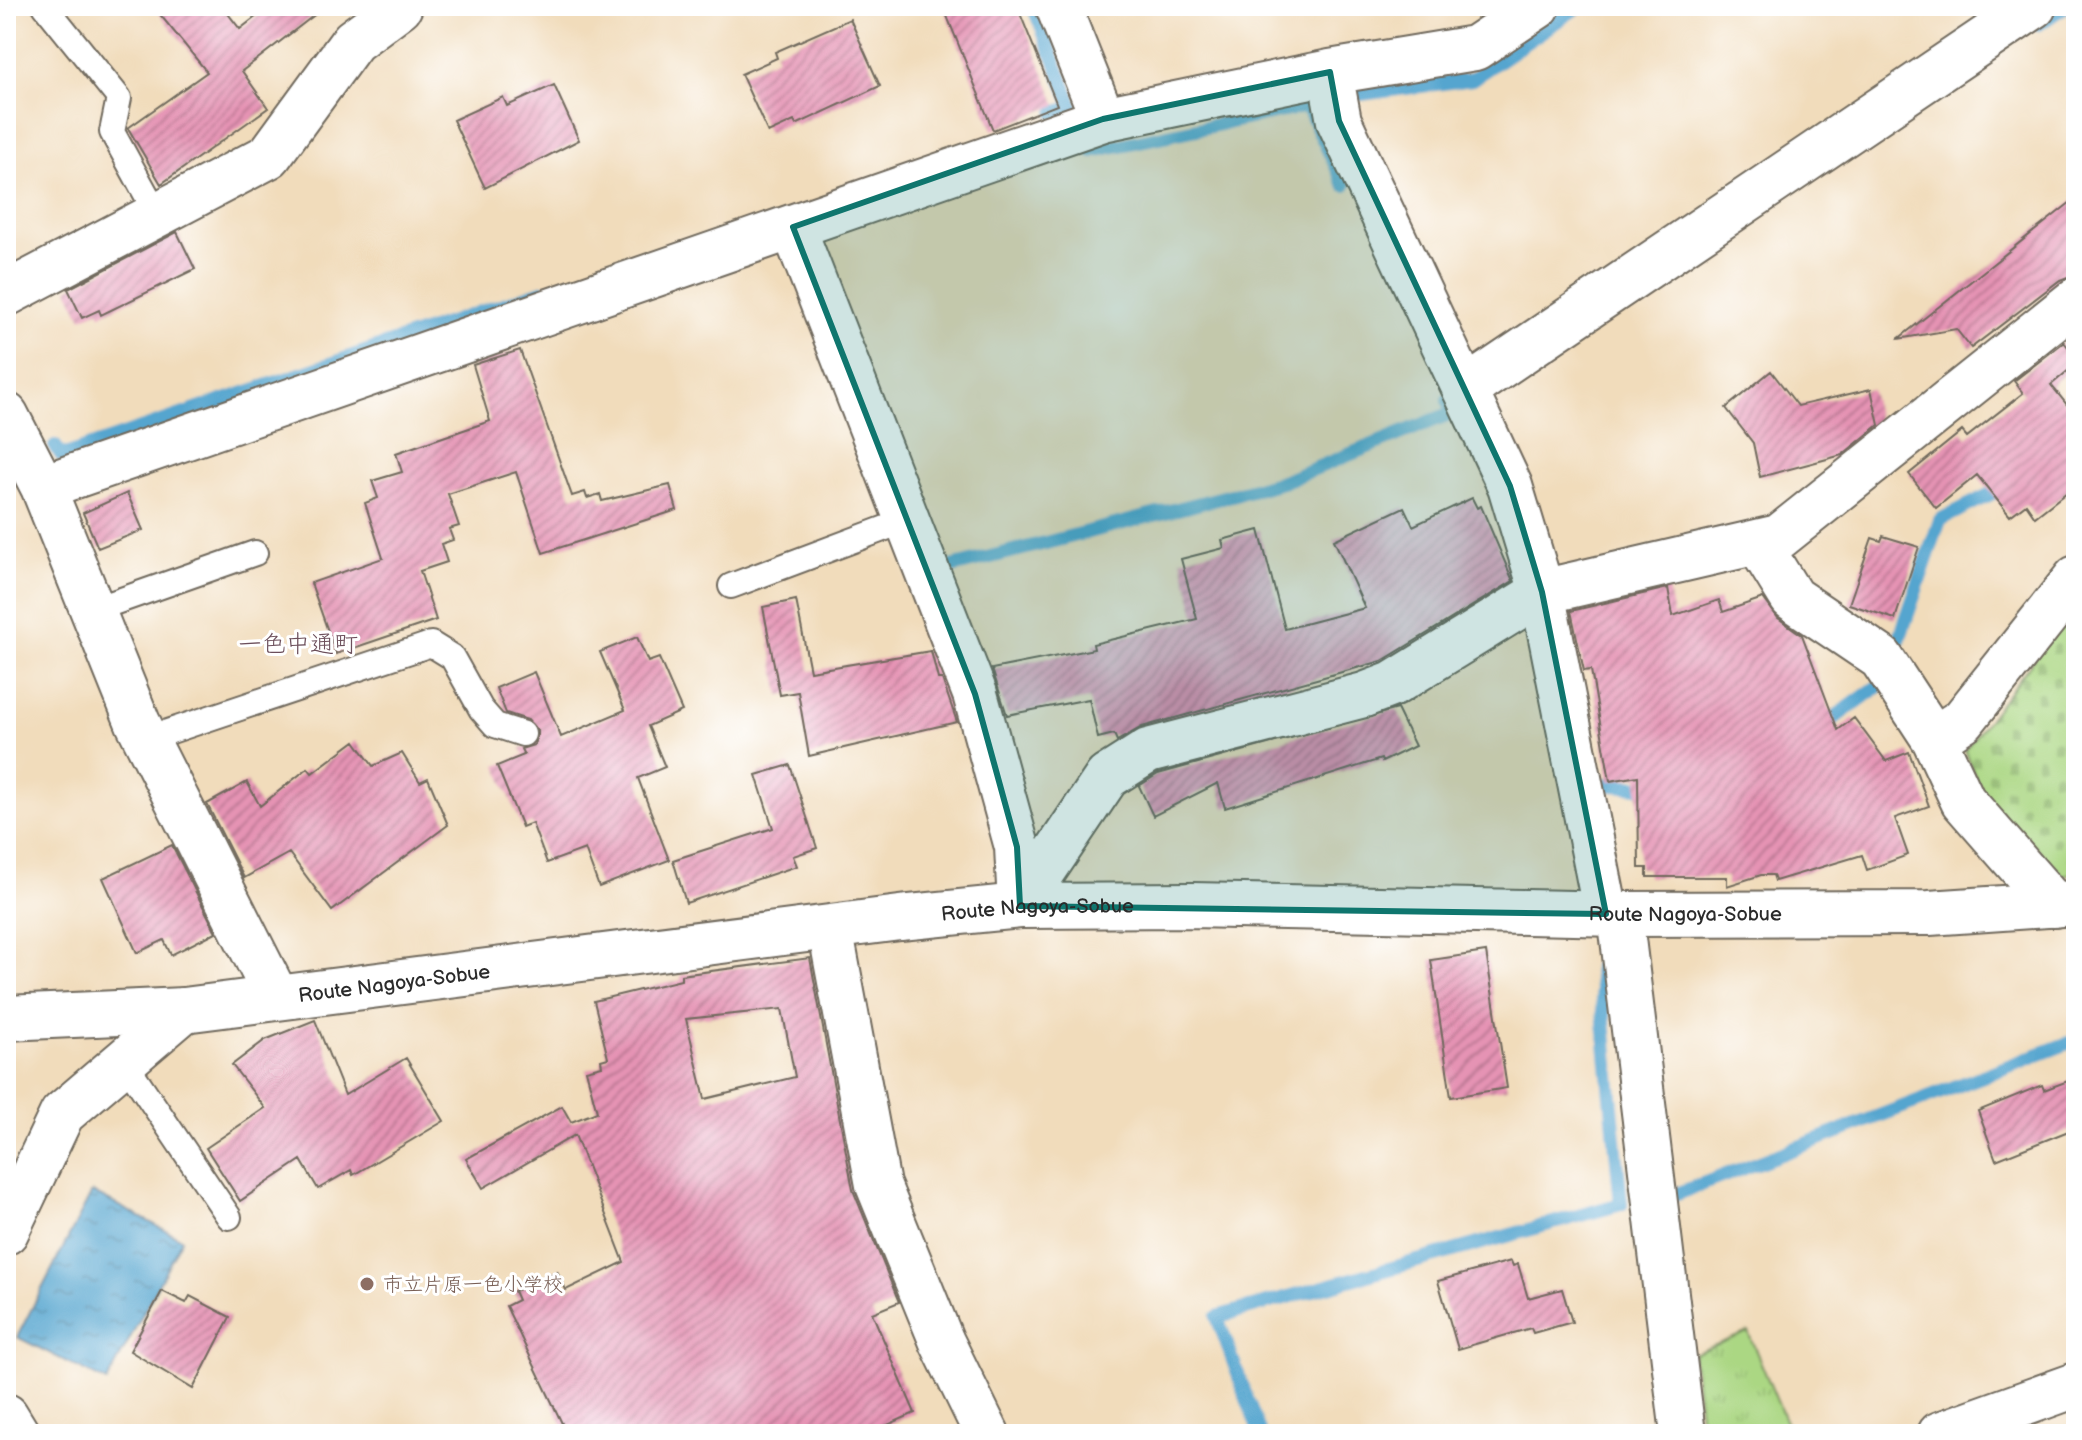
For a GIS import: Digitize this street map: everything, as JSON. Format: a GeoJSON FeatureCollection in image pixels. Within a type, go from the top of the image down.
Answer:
{"type":"FeatureCollection","features":[{"type":"Feature","properties":{"kind":"street"},"geometry":{"type":"LineString","coordinates":[[6,294],[269,156],[353,41],[400,6]]}},
{"type":"Feature","properties":{"kind":"street"},"geometry":{"type":"LineString","coordinates":[[1058,6],[1103,119]]}},
{"type":"Feature","properties":{"kind":"street"},"geometry":{"type":"LineString","coordinates":[[43,487],[1103,119],[1330,72],[1538,6]]}},
{"type":"Feature","properties":{"kind":"street"},"geometry":{"type":"LineString","coordinates":[[1465,390],[2034,6]]}},
{"type":"Feature","properties":{"kind":"street"},"geometry":{"type":"LineString","coordinates":[[1330,72],[1339,121],[1510,486],[1542,592],[1613,914],[1683,1434]]}},
{"type":"Feature","properties":{"kind":"street"},"geometry":{"type":"LineString","coordinates":[[793,227],[975,694],[1017,847],[1020,906]]}},
{"type":"Feature","properties":{"kind":"street"},"geometry":{"type":"LineString","coordinates":[[1020,906],[1107,777],[1148,751],[1364,695],[1393,684],[1542,592],[1779,537],[2076,300]]}},
{"type":"Feature","properties":{"kind":"street"},"geometry":{"type":"LineString","coordinates":[[6,415],[43,487],[147,739],[276,996]]}},
{"type":"Feature","properties":{"kind":"street"},"geometry":{"type":"LineString","coordinates":[[1758,543],[1792,598],[1881,658],[1934,739],[1963,801],[2065,904]]}},
{"type":"Feature","properties":{"kind":"street"},"geometry":{"type":"LineString","coordinates":[[1934,739],[1963,720],[2076,578]]}},
{"type":"Feature","properties":{"kind":"street","name":"Route Nagoya-Sobue"},"geometry":{"type":"LineString","coordinates":[[6,1018],[184,1010],[276,996],[1020,906],[1192,905],[1613,914],[1929,913],[2065,904]]}},
{"type":"Feature","properties":{"kind":"street"},"geometry":{"type":"LineString","coordinates":[[830,928],[878,1185],[942,1342],[987,1434]]}},
{"type":"Feature","properties":{"kind":"street"},"geometry":{"type":"LineString","coordinates":[[11,1208],[62,1114],[184,1010]]}},
{"type":"Feature","properties":{"kind":"street"},"geometry":{"type":"LineString","coordinates":[[1940,1434],[2076,1385]]}},
{"type":"Feature","properties":{"kind":"street"},"geometry":{"type":"LineString","coordinates":[[6,1416],[17,1434]]}},
{"type":"Feature","properties":{"kind":"lane"},"geometry":{"type":"LineString","coordinates":[[45,6],[119,98],[112,132],[157,214]]}},
{"type":"Feature","properties":{"kind":"lane"},"geometry":{"type":"LineString","coordinates":[[731,586],[907,520]]}},
{"type":"Feature","properties":{"kind":"lane"},"geometry":{"type":"LineString","coordinates":[[93,610],[255,553]]}},
{"type":"Feature","properties":{"kind":"lane"},"geometry":{"type":"LineString","coordinates":[[147,739],[431,644],[452,657],[481,709],[495,725],[523,734]]}},
{"type":"Feature","properties":{"kind":"lane"},"geometry":{"type":"LineString","coordinates":[[124,1061],[229,1217]]}},
{"type":"Feature","properties":{"kind":"highlighted area"},"geometry":{"type":"Polygon","coordinates":[[[1330,72],[1339,121],[1510,486],[1542,592],[1606,914],[1020,906],[1017,847],[975,694],[793,227],[1103,119],[1330,72]]]}},
{"type":"Feature","properties":{"kind":"green space"},"geometry":{"type":"Polygon","coordinates":[[[2076,604],[2076,873],[2063,875],[1981,792],[1965,750],[2076,604]]]}},
{"type":"Feature","properties":{"kind":"green space"},"geometry":{"type":"Polygon","coordinates":[[[1748,1332],[1791,1434],[1702,1434],[1693,1354],[1748,1332]]]}},
{"type":"Feature","properties":{"kind":"water"},"geometry":{"type":"Polygon","coordinates":[[[92,1192],[182,1239],[107,1382],[17,1337],[92,1192]]]}},
{"type":"Feature","properties":{"kind":"building"},"geometry":{"type":"Polygon","coordinates":[[[153,6],[222,6],[240,29],[270,6],[326,6],[242,71],[268,108],[161,184],[128,128],[207,72],[153,6]]]}},
{"type":"Feature","properties":{"kind":"building"},"geometry":{"type":"Polygon","coordinates":[[[943,6],[1017,6],[1057,105],[993,130],[943,6]]]}},
{"type":"Feature","properties":{"kind":"building"},"geometry":{"type":"Polygon","coordinates":[[[850,19],[880,86],[796,125],[794,121],[768,133],[741,74],[777,58],[775,52],[850,19]]]}},
{"type":"Feature","properties":{"kind":"building"},"geometry":{"type":"Polygon","coordinates":[[[554,85],[579,140],[485,188],[453,120],[503,97],[507,106],[554,85]]]}},
{"type":"Feature","properties":{"kind":"building"},"geometry":{"type":"Polygon","coordinates":[[[2076,198],[2076,273],[2060,280],[1971,348],[1956,329],[1898,339],[2076,198]]]}},
{"type":"Feature","properties":{"kind":"building"},"geometry":{"type":"Polygon","coordinates":[[[177,232],[195,269],[101,315],[99,310],[82,318],[68,289],[177,232]]]}},
{"type":"Feature","properties":{"kind":"building"},"geometry":{"type":"Polygon","coordinates":[[[2064,342],[2076,357],[2076,364],[2051,385],[2076,416],[2076,485],[2035,517],[2026,504],[2010,516],[1977,475],[1936,508],[1909,474],[1962,431],[1967,437],[2023,393],[2014,381],[2064,342]]]}},
{"type":"Feature","properties":{"kind":"building"},"geometry":{"type":"Polygon","coordinates":[[[520,350],[572,496],[585,492],[587,498],[600,494],[602,501],[670,485],[677,510],[543,553],[516,472],[448,494],[459,526],[449,529],[453,540],[441,544],[447,562],[420,571],[436,620],[336,654],[311,583],[383,558],[365,503],[378,498],[372,481],[402,472],[396,453],[490,421],[473,365],[520,350]]]}},
{"type":"Feature","properties":{"kind":"building"},"geometry":{"type":"Polygon","coordinates":[[[1771,371],[1798,406],[1871,389],[1879,425],[1842,455],[1760,477],[1753,443],[1726,408],[1771,371]]]}},
{"type":"Feature","properties":{"kind":"building"},"geometry":{"type":"Polygon","coordinates":[[[127,493],[143,530],[98,548],[83,513],[127,493]]]}},
{"type":"Feature","properties":{"kind":"building"},"geometry":{"type":"Polygon","coordinates":[[[1472,498],[1477,508],[1481,506],[1513,581],[1382,661],[1142,727],[1117,741],[1114,734],[1098,738],[1089,699],[1007,715],[992,669],[1094,649],[1093,644],[1197,619],[1181,559],[1224,548],[1222,540],[1259,530],[1285,629],[1365,608],[1334,540],[1404,507],[1413,526],[1472,498]]]}},
{"type":"Feature","properties":{"kind":"building"},"geometry":{"type":"Polygon","coordinates":[[[1883,536],[1919,547],[1895,619],[1849,604],[1872,538],[1881,541],[1883,536]]]}},
{"type":"Feature","properties":{"kind":"building"},"geometry":{"type":"Polygon","coordinates":[[[1668,588],[1673,616],[1719,600],[1723,612],[1763,598],[1778,618],[1802,635],[1838,730],[1854,718],[1886,761],[1909,752],[1929,806],[1895,818],[1908,855],[1867,870],[1862,855],[1775,881],[1773,875],[1761,875],[1727,886],[1727,877],[1647,877],[1647,868],[1639,868],[1638,776],[1610,781],[1591,670],[1584,671],[1571,611],[1668,588]]]}},
{"type":"Feature","properties":{"kind":"building"},"geometry":{"type":"Polygon","coordinates":[[[796,600],[810,671],[931,651],[938,679],[942,679],[957,722],[809,756],[798,692],[780,695],[763,607],[796,600]]]}},
{"type":"Feature","properties":{"kind":"building"},"geometry":{"type":"Polygon","coordinates":[[[637,637],[648,662],[659,658],[682,711],[648,726],[665,767],[638,778],[669,860],[599,887],[585,849],[547,863],[532,823],[522,827],[497,766],[524,755],[521,749],[534,745],[538,732],[528,720],[506,713],[496,688],[534,672],[561,737],[625,710],[600,652],[637,637]]]}},
{"type":"Feature","properties":{"kind":"building"},"geometry":{"type":"Polygon","coordinates":[[[1397,709],[1415,746],[1382,762],[1381,759],[1225,808],[1218,783],[1153,816],[1139,786],[1158,774],[1397,709]]]}},
{"type":"Feature","properties":{"kind":"building"},"geometry":{"type":"Polygon","coordinates":[[[355,741],[373,766],[402,753],[420,782],[428,778],[448,825],[332,911],[289,853],[244,878],[207,804],[247,782],[260,806],[308,768],[312,773],[355,741]]]}},
{"type":"Feature","properties":{"kind":"building"},"geometry":{"type":"Polygon","coordinates":[[[790,765],[817,848],[793,856],[797,866],[686,903],[673,860],[773,828],[756,775],[790,765]]]}},
{"type":"Feature","properties":{"kind":"building"},"geometry":{"type":"Polygon","coordinates":[[[172,845],[216,932],[171,955],[164,940],[137,953],[103,878],[172,845]]]}},
{"type":"Feature","properties":{"kind":"building"},"geometry":{"type":"Polygon","coordinates":[[[1486,952],[1507,1088],[1451,1097],[1431,960],[1486,952]]]}},
{"type":"Feature","properties":{"kind":"building"},"geometry":{"type":"Polygon","coordinates":[[[810,958],[853,1190],[899,1302],[872,1313],[915,1413],[867,1434],[567,1434],[506,1306],[518,1300],[514,1291],[557,1271],[566,1290],[624,1262],[575,1135],[483,1188],[466,1159],[562,1106],[571,1122],[597,1112],[586,1070],[602,1066],[601,1060],[608,1058],[594,1001],[681,980],[681,975],[810,958]],[[782,1009],[686,1019],[705,1099],[795,1077],[782,1009]]]}},
{"type":"Feature","properties":{"kind":"building"},"geometry":{"type":"Polygon","coordinates":[[[315,1020],[345,1095],[406,1058],[444,1121],[353,1175],[351,1170],[318,1189],[301,1160],[240,1201],[206,1148],[265,1108],[232,1065],[265,1040],[315,1020]]]}},
{"type":"Feature","properties":{"kind":"building"},"geometry":{"type":"Polygon","coordinates":[[[2076,1078],[2076,1128],[1996,1160],[1978,1111],[2042,1085],[2044,1090],[2076,1078]]]}},
{"type":"Feature","properties":{"kind":"building"},"geometry":{"type":"Polygon","coordinates":[[[1511,1261],[1513,1266],[1518,1264],[1528,1298],[1562,1289],[1572,1322],[1533,1333],[1531,1328],[1458,1349],[1438,1281],[1511,1261]]]}},
{"type":"Feature","properties":{"kind":"building"},"geometry":{"type":"Polygon","coordinates":[[[162,1291],[186,1303],[190,1296],[230,1317],[193,1389],[130,1351],[162,1291]]]}},
{"type":"Feature","properties":{"kind":"waterway"},"geometry":{"type":"LineString","coordinates":[[1033,6],[1073,107],[1055,113]]}},
{"type":"Feature","properties":{"kind":"waterway"},"geometry":{"type":"LineString","coordinates":[[1361,94],[1472,79],[1579,6]]}},
{"type":"Feature","properties":{"kind":"waterway"},"geometry":{"type":"LineString","coordinates":[[2039,24],[2065,6]]}},
{"type":"Feature","properties":{"kind":"waterway"},"geometry":{"type":"LineString","coordinates":[[1092,151],[1307,106],[1345,185]]}},
{"type":"Feature","properties":{"kind":"waterway"},"geometry":{"type":"LineString","coordinates":[[55,446],[62,456],[542,291]]}},
{"type":"Feature","properties":{"kind":"waterway"},"geometry":{"type":"LineString","coordinates":[[948,568],[1282,482],[1454,412],[1448,400]]}},
{"type":"Feature","properties":{"kind":"waterway"},"geometry":{"type":"LineString","coordinates":[[1899,640],[1940,520],[2008,485]]}},
{"type":"Feature","properties":{"kind":"waterway"},"geometry":{"type":"LineString","coordinates":[[1819,729],[1877,687]]}},
{"type":"Feature","properties":{"kind":"waterway"},"geometry":{"type":"LineString","coordinates":[[1598,784],[1655,788]]}},
{"type":"Feature","properties":{"kind":"waterway"},"geometry":{"type":"LineString","coordinates":[[1260,1434],[1217,1317],[1621,1204],[1599,967]]}},
{"type":"Feature","properties":{"kind":"waterway"},"geometry":{"type":"LineString","coordinates":[[1674,1195],[2076,1040]]}},
{"type":"Feature","properties":{"kind":"place","name":"市立片原一色小学校"},"geometry":{"type":"Point","coordinates":[367,1284]}},
{"type":"Feature","properties":{"kind":"district","name":"一色中通町"},"geometry":{"type":"Point","coordinates":[298,644]}}]}
